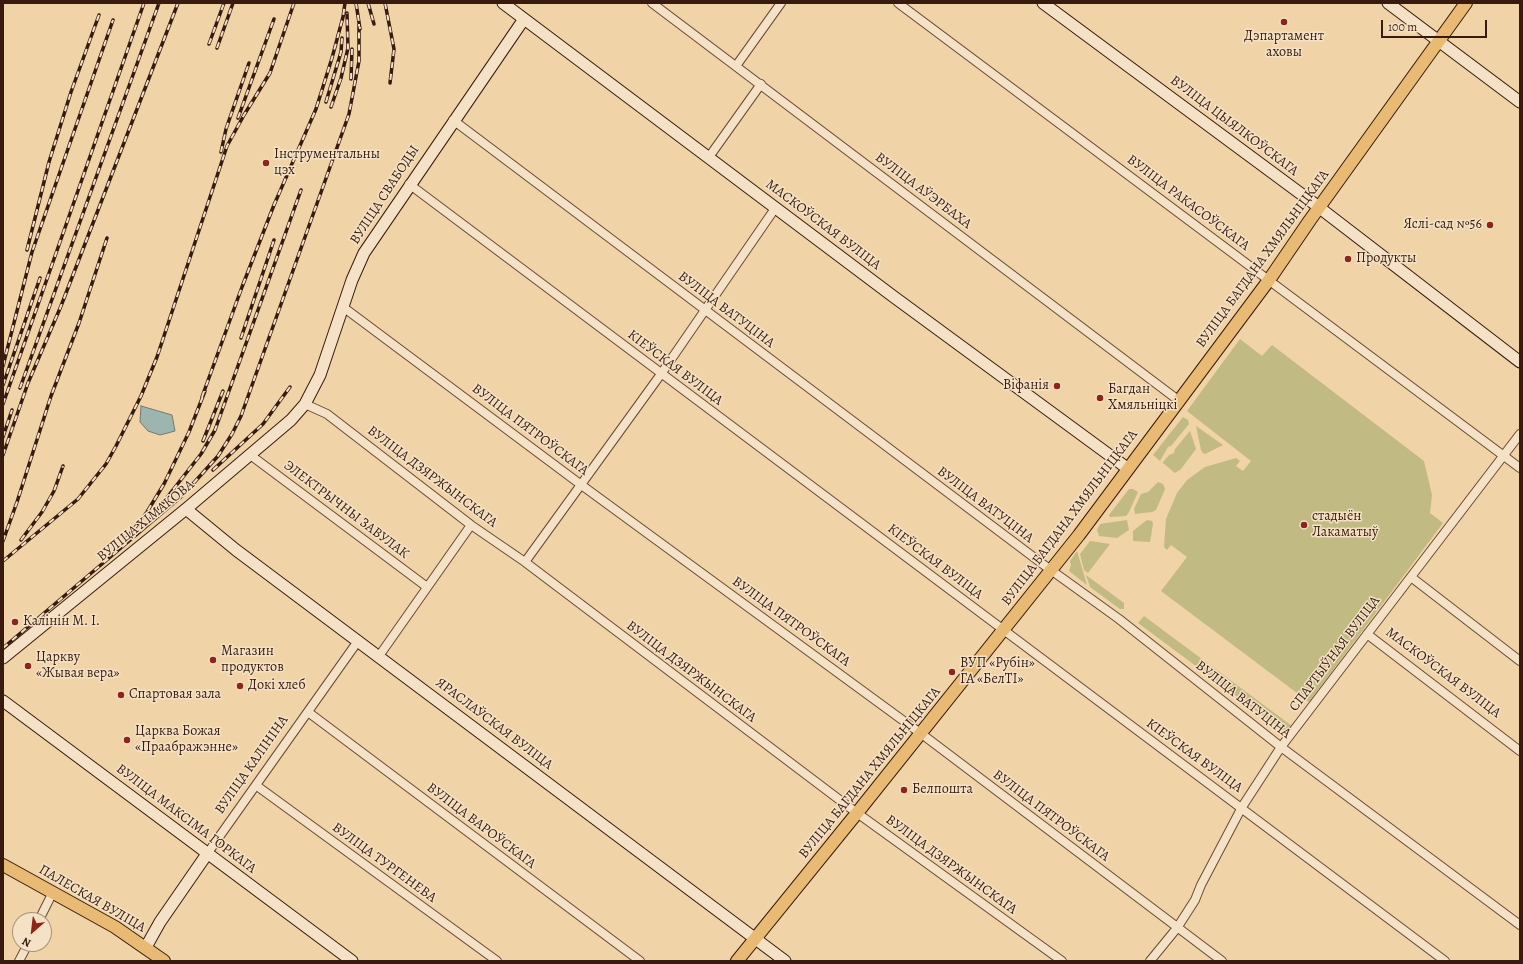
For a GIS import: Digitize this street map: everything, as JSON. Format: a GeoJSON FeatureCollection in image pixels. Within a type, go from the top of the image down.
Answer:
{"type":"FeatureCollection","features":[{"type":"Feature","properties":{"kind":"main road","name":"ВУЛІЦА БАГДАНА ХМЯЛЬНІЦКАГА"},"geometry":{"type":"LineString","coordinates":[[737,961],[921,734],[1051,570],[1269,280],[1466,3]]}},
{"type":"Feature","properties":{"kind":"main road","name":"ПАЛЕСКАЯ ВУЛІЦА"},"geometry":{"type":"LineString","coordinates":[[3,865],[52,894],[115,928],[146,947],[164,961]]}},
{"type":"Feature","properties":{"kind":"street","name":"МАСКОЎСКАЯ ВУЛІЦА"},"geometry":{"type":"LineString","coordinates":[[503,3],[894,297],[1127,468]]}},
{"type":"Feature","properties":{"kind":"street","name":"ВУЛІЦА АЎЭРБАХА"},"geometry":{"type":"LineString","coordinates":[[652,3],[1178,400]]}},
{"type":"Feature","properties":{"kind":"street"},"geometry":{"type":"LineString","coordinates":[[736,66],[781,3]]}},
{"type":"Feature","properties":{"kind":"street","name":"ВУЛІЦА РАКАСОЎСКАГА"},"geometry":{"type":"LineString","coordinates":[[898,3],[1520,468]]}},
{"type":"Feature","properties":{"kind":"street","name":"ВУЛІЦА ЦЫЯЛКОЎСКАГА"},"geometry":{"type":"LineString","coordinates":[[1043,3],[1319,208],[1520,362]]}},
{"type":"Feature","properties":{"kind":"street"},"geometry":{"type":"LineString","coordinates":[[1388,3],[1520,102]]}},
{"type":"Feature","properties":{"kind":"street","name":"ВУЛІЦА СВАБОДЫ"},"geometry":{"type":"LineString","coordinates":[[304,404],[320,375],[364,253],[409,184],[524,19]]}},
{"type":"Feature","properties":{"kind":"street"},"geometry":{"type":"LineString","coordinates":[[709,157],[760,84]]}},
{"type":"Feature","properties":{"kind":"street","name":"ВУЛІЦА ВАТУЦІНА"},"geometry":{"type":"LineString","coordinates":[[453,120],[704,310],[1119,620],[1281,747],[1520,925]]}},
{"type":"Feature","properties":{"kind":"street","name":"КІЕЎСКАЯ ВУЛІЦА"},"geometry":{"type":"LineString","coordinates":[[409,184],[661,374],[1242,807],[1445,961]]}},
{"type":"Feature","properties":{"kind":"street"},"geometry":{"type":"LineString","coordinates":[[525,562],[661,374],[776,208]]}},
{"type":"Feature","properties":{"kind":"street","name":"ВУЛІЦА ПЯТРОЎСКАГА"},"geometry":{"type":"LineString","coordinates":[[344,307],[580,484],[921,734],[1222,961]]}},
{"type":"Feature","properties":{"kind":"street","name":"ВУЛІЦА ХІМАКОВА"},"geometry":{"type":"LineString","coordinates":[[3,658],[186,509],[291,420],[304,404]]}},
{"type":"Feature","properties":{"kind":"street","name":"ВУЛІЦА ДЗЯРЖЫНСКАГА"},"geometry":{"type":"LineString","coordinates":[[304,404],[327,414],[471,525],[525,562],[857,813],[1062,961]]}},
{"type":"Feature","properties":{"kind":"street","name":"СПАРТЫЎНАЯ ВУЛІЦА"},"geometry":{"type":"LineString","coordinates":[[1150,961],[1177,928],[1195,900],[1201,884],[1242,807],[1281,747],[1520,434]]}},
{"type":"Feature","properties":{"kind":"street","name":"ЭЛЕКТРЫЧНЫ ЗАВУЛАК"},"geometry":{"type":"LineString","coordinates":[[250,454],[427,587]]}},
{"type":"Feature","properties":{"kind":"street","name":"ЯРАСЛАЎСКАЯ ВУЛІЦА"},"geometry":{"type":"LineString","coordinates":[[186,509],[236,550],[785,961]]}},
{"type":"Feature","properties":{"kind":"street"},"geometry":{"type":"LineString","coordinates":[[378,656],[471,525]]}},
{"type":"Feature","properties":{"kind":"street"},"geometry":{"type":"LineString","coordinates":[[1411,577],[1520,661]]}},
{"type":"Feature","properties":{"kind":"street","name":"МАСКОЎСКАЯ ВУЛІЦА"},"geometry":{"type":"LineString","coordinates":[[1367,634],[1520,751]]}},
{"type":"Feature","properties":{"kind":"street","name":"ВУЛІЦА КАЛІНІНА"},"geometry":{"type":"LineString","coordinates":[[146,947],[160,922],[207,854],[358,641]]}},
{"type":"Feature","properties":{"kind":"street","name":"ВУЛІЦА МАКСІМА ГОРКАГА"},"geometry":{"type":"LineString","coordinates":[[3,700],[352,961]]}},
{"type":"Feature","properties":{"kind":"street","name":"ВУЛІЦА ВАРОЎСКАГА"},"geometry":{"type":"LineString","coordinates":[[308,712],[640,961]]}},
{"type":"Feature","properties":{"kind":"street","name":"ВУЛІЦА ТУРГЕНЕВА"},"geometry":{"type":"LineString","coordinates":[[256,786],[497,961]]}},
{"type":"Feature","properties":{"kind":"street"},"geometry":{"type":"LineString","coordinates":[[43,912],[52,894]]}},
{"type":"Feature","properties":{"kind":"street"},"geometry":{"type":"LineString","coordinates":[[19,961],[24,952]]}},
{"type":"Feature","properties":{"kind":"shaded area","name":"стадыён Лакаматыў"},"geometry":{"type":"Polygon","coordinates":[[[1240,339],[1262,356],[1272,345],[1424,461],[1432,495],[1430,513],[1443,523],[1309,702],[1161,591],[1187,557],[1171,545],[1167,550],[1164,547],[1166,519],[1177,493],[1187,480],[1205,467],[1236,458],[1240,461],[1236,466],[1243,471],[1251,461],[1187,411],[1240,339]]]}},
{"type":"Feature","properties":{"kind":"shaded area"},"geometry":{"type":"Polygon","coordinates":[[[1183,417],[1188,420],[1189,424],[1171,446],[1168,447],[1160,461],[1153,455],[1183,417]]]}},
{"type":"Feature","properties":{"kind":"shaded area"},"geometry":{"type":"Polygon","coordinates":[[[1196,426],[1223,445],[1205,454],[1203,453],[1196,426]]]}},
{"type":"Feature","properties":{"kind":"shaded area"},"geometry":{"type":"Polygon","coordinates":[[[1190,431],[1196,449],[1181,469],[1175,473],[1163,462],[1169,455],[1174,453],[1175,449],[1190,431]]]}},
{"type":"Feature","properties":{"kind":"shaded area"},"geometry":{"type":"Polygon","coordinates":[[[1158,482],[1163,484],[1165,489],[1156,510],[1152,512],[1135,514],[1134,509],[1141,494],[1148,492],[1158,482]]]}},
{"type":"Feature","properties":{"kind":"shaded area"},"geometry":{"type":"Polygon","coordinates":[[[1129,489],[1133,489],[1138,492],[1129,512],[1126,516],[1110,517],[1109,515],[1129,489]]]}},
{"type":"Feature","properties":{"kind":"shaded area"},"geometry":{"type":"Polygon","coordinates":[[[1127,520],[1129,530],[1117,538],[1099,536],[1097,530],[1100,524],[1127,520]]]}},
{"type":"Feature","properties":{"kind":"shaded area"},"geometry":{"type":"Polygon","coordinates":[[[1147,520],[1152,521],[1153,524],[1150,542],[1133,541],[1133,531],[1147,520]]]}},
{"type":"Feature","properties":{"kind":"shaded area"},"geometry":{"type":"Polygon","coordinates":[[[1090,541],[1110,544],[1088,573],[1084,570],[1080,554],[1090,541]]]}},
{"type":"Feature","properties":{"kind":"shaded area"},"geometry":{"type":"Polygon","coordinates":[[[1077,551],[1087,585],[1069,571],[1071,565],[1070,561],[1077,551]]]}},
{"type":"Feature","properties":{"kind":"shaded area"},"geometry":{"type":"Polygon","coordinates":[[[1086,575],[1124,603],[1124,609],[1120,609],[1090,587],[1086,575]]]}},
{"type":"Feature","properties":{"kind":"shaded area"},"geometry":{"type":"Polygon","coordinates":[[[1144,616],[1292,726],[1286,733],[1138,623],[1144,616]]]}},
{"type":"Feature","properties":{"kind":"water"},"geometry":{"type":"Polygon","coordinates":[[[141,406],[172,415],[175,431],[160,435],[148,431],[140,422],[141,406]]]}},
{"type":"Feature","properties":{"kind":"railway"},"geometry":{"type":"LineString","coordinates":[[3,404],[144,3]]}},
{"type":"Feature","properties":{"kind":"railway"},"geometry":{"type":"LineString","coordinates":[[20,388],[159,3]]}},
{"type":"Feature","properties":{"kind":"railway"},"geometry":{"type":"LineString","coordinates":[[3,455],[28,383],[61,306],[178,3]]}},
{"type":"Feature","properties":{"kind":"railway"},"geometry":{"type":"LineString","coordinates":[[209,44],[224,3]]}},
{"type":"Feature","properties":{"kind":"railway"},"geometry":{"type":"LineString","coordinates":[[217,48],[233,3]]}},
{"type":"Feature","properties":{"kind":"railway"},"geometry":{"type":"LineString","coordinates":[[3,561],[78,499],[106,464],[116,446],[141,396],[157,357],[227,146],[270,73],[294,3]]}},
{"type":"Feature","properties":{"kind":"railway"},"geometry":{"type":"LineString","coordinates":[[202,397],[274,205],[316,109],[332,58],[343,17],[345,3]]}},
{"type":"Feature","properties":{"kind":"railway"},"geometry":{"type":"LineString","coordinates":[[356,3],[360,29]]}},
{"type":"Feature","properties":{"kind":"railway"},"geometry":{"type":"LineString","coordinates":[[368,3],[374,24]]}},
{"type":"Feature","properties":{"kind":"railway"},"geometry":{"type":"LineString","coordinates":[[385,3],[394,49],[390,83]]}},
{"type":"Feature","properties":{"kind":"railway"},"geometry":{"type":"LineString","coordinates":[[331,107],[341,78],[348,48],[347,13]]}},
{"type":"Feature","properties":{"kind":"railway"},"geometry":{"type":"LineString","coordinates":[[27,250],[49,162],[71,92],[99,15]]}},
{"type":"Feature","properties":{"kind":"railway"},"geometry":{"type":"LineString","coordinates":[[238,118],[274,19]]}},
{"type":"Feature","properties":{"kind":"railway"},"geometry":{"type":"LineString","coordinates":[[3,366],[32,252],[113,20]]}},
{"type":"Feature","properties":{"kind":"railway"},"geometry":{"type":"LineString","coordinates":[[3,648],[182,496],[218,456],[232,434],[241,416],[349,114],[359,61],[359,24]]}},
{"type":"Feature","properties":{"kind":"railway"},"geometry":{"type":"LineString","coordinates":[[326,102],[341,52],[342,38]]}},
{"type":"Feature","properties":{"kind":"railway"},"geometry":{"type":"LineString","coordinates":[[351,79],[352,49]]}},
{"type":"Feature","properties":{"kind":"railway"},"geometry":{"type":"LineString","coordinates":[[221,152],[226,129],[249,63]]}},
{"type":"Feature","properties":{"kind":"railway"},"geometry":{"type":"LineString","coordinates":[[151,518],[201,454],[215,430],[301,190]]}},
{"type":"Feature","properties":{"kind":"railway"},"geometry":{"type":"LineString","coordinates":[[3,541],[51,396],[79,323],[107,238]]}},
{"type":"Feature","properties":{"kind":"railway"},"geometry":{"type":"LineString","coordinates":[[241,338],[274,240]]}},
{"type":"Feature","properties":{"kind":"railway"},"geometry":{"type":"LineString","coordinates":[[3,385],[40,278]]}},
{"type":"Feature","properties":{"kind":"railway"},"geometry":{"type":"LineString","coordinates":[[213,470],[263,424],[290,387]]}},
{"type":"Feature","properties":{"kind":"railway"},"geometry":{"type":"LineString","coordinates":[[126,539],[147,512],[164,484],[189,432],[205,391]]}},
{"type":"Feature","properties":{"kind":"railway"},"geometry":{"type":"LineString","coordinates":[[203,441],[223,391]]}},
{"type":"Feature","properties":{"kind":"railway"},"geometry":{"type":"LineString","coordinates":[[3,437],[12,410]]}},
{"type":"Feature","properties":{"kind":"railway"},"geometry":{"type":"LineString","coordinates":[[21,540],[42,512],[54,491],[63,466]]}},
{"type":"Feature","properties":{"kind":"place","name":"Дэпартамент аховы"},"geometry":{"type":"Point","coordinates":[1284,22]}},
{"type":"Feature","properties":{"kind":"place","name":"Інструментальны цэх"},"geometry":{"type":"Point","coordinates":[266,163]}},
{"type":"Feature","properties":{"kind":"place","name":"Яслі-сад №56"},"geometry":{"type":"Point","coordinates":[1490,225]}},
{"type":"Feature","properties":{"kind":"place","name":"Продукты"},"geometry":{"type":"Point","coordinates":[1348,259]}},
{"type":"Feature","properties":{"kind":"place","name":"Віфанія"},"geometry":{"type":"Point","coordinates":[1057,386]}},
{"type":"Feature","properties":{"kind":"place","name":"Багдан Хмяльніцкі"},"geometry":{"type":"Point","coordinates":[1100,398]}},
{"type":"Feature","properties":{"kind":"place","name":"стадыён Лакаматыў"},"geometry":{"type":"Point","coordinates":[1304,525]}},
{"type":"Feature","properties":{"kind":"place","name":"Калінін М. І."},"geometry":{"type":"Point","coordinates":[15,622]}},
{"type":"Feature","properties":{"kind":"place","name":"Магазин продуктов"},"geometry":{"type":"Point","coordinates":[213,660]}},
{"type":"Feature","properties":{"kind":"place","name":"Царкву «Жывая вера»"},"geometry":{"type":"Point","coordinates":[28,666]}},
{"type":"Feature","properties":{"kind":"place","name":"ВУП «Рубін» ГА «БелТІ»"},"geometry":{"type":"Point","coordinates":[952,672]}},
{"type":"Feature","properties":{"kind":"place","name":"Докі хлеб"},"geometry":{"type":"Point","coordinates":[240,686]}},
{"type":"Feature","properties":{"kind":"place","name":"Спартовая зала"},"geometry":{"type":"Point","coordinates":[121,695]}},
{"type":"Feature","properties":{"kind":"place","name":"Царква Божая «Праабражэнне»"},"geometry":{"type":"Point","coordinates":[127,740]}},
{"type":"Feature","properties":{"kind":"place","name":"Белпошта"},"geometry":{"type":"Point","coordinates":[904,790]}}]}
